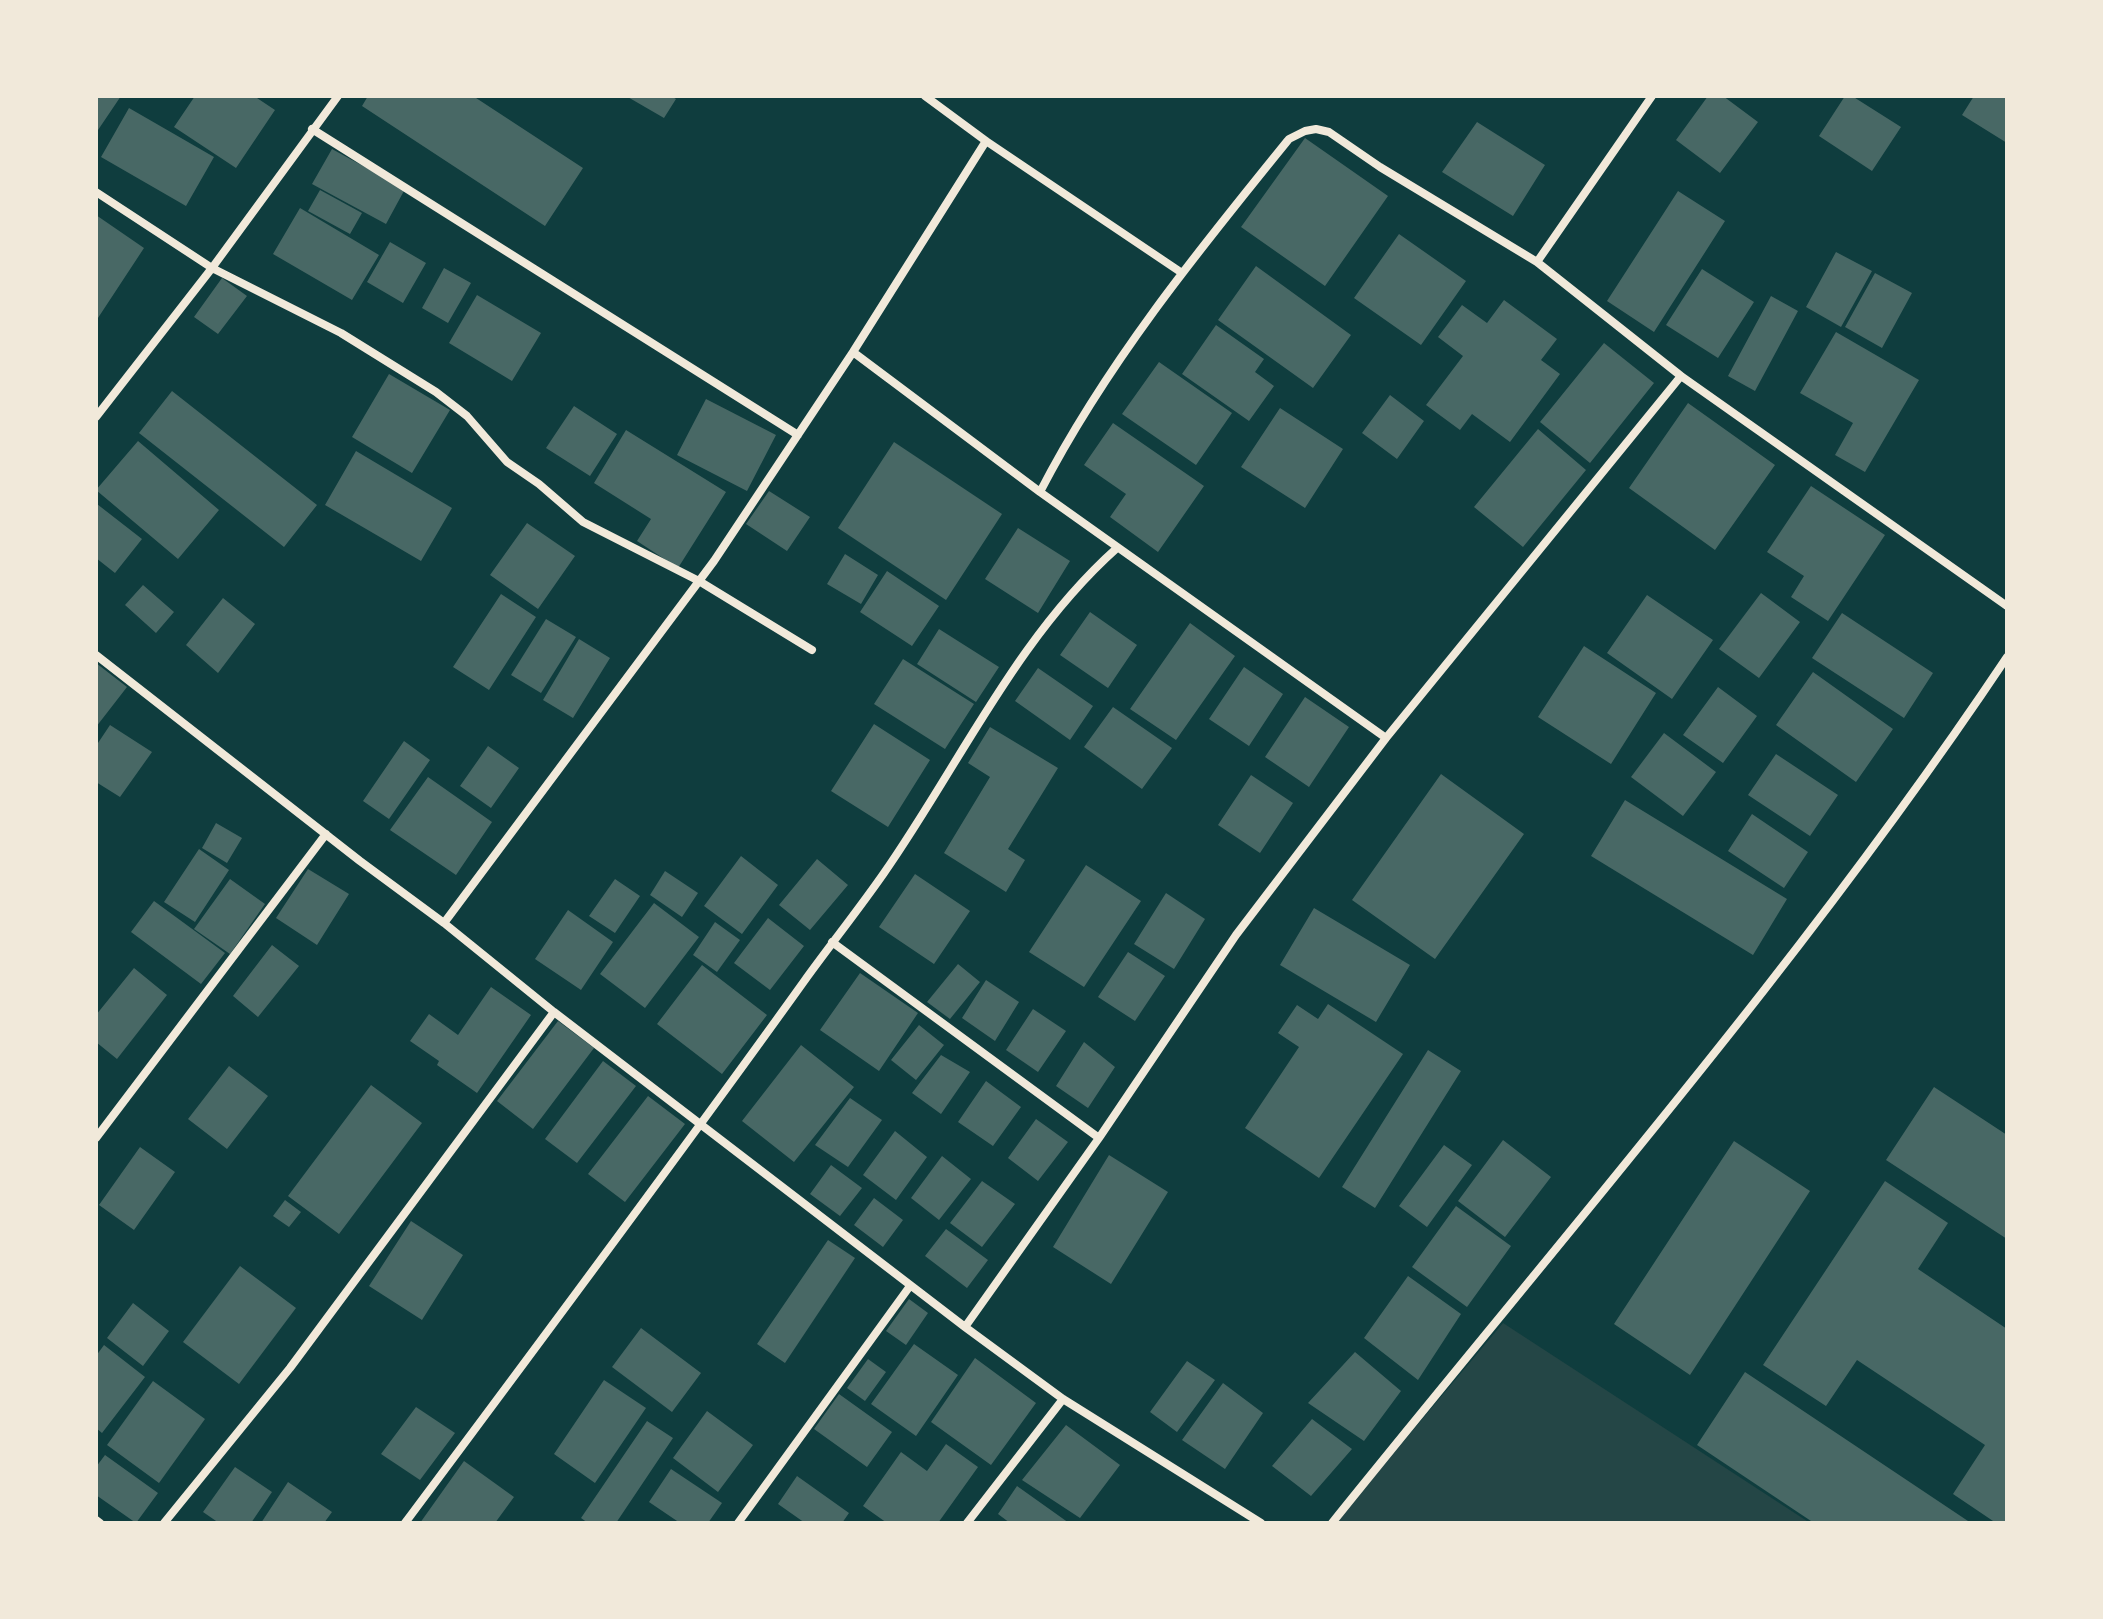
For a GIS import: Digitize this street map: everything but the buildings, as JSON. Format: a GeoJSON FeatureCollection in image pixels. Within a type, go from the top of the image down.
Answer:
{"type":"FeatureCollection","features":[{"type":"Feature","properties":{"kind":"street"},"geometry":{"type":"LineString","coordinates":[[96,417],[212,268],[338,96]]}},
{"type":"Feature","properties":{"kind":"street"},"geometry":{"type":"LineString","coordinates":[[925,96],[986,141],[1182,273]]}},
{"type":"Feature","properties":{"kind":"street"},"geometry":{"type":"LineString","coordinates":[[1537,262],[1652,96]]}},
{"type":"Feature","properties":{"kind":"street"},"geometry":{"type":"LineString","coordinates":[[312,129],[798,435]]}},
{"type":"Feature","properties":{"kind":"street"},"geometry":{"type":"LineString","coordinates":[[1040,492],[1065,444],[1114,367],[1182,273],[1289,139],[1316,129],[1338,137],[1380,167],[1537,262],[1681,376],[2007,606]]}},
{"type":"Feature","properties":{"kind":"street"},"geometry":{"type":"LineString","coordinates":[[444,923],[699,581],[853,352],[986,141]]}},
{"type":"Feature","properties":{"kind":"street"},"geometry":{"type":"LineString","coordinates":[[96,192],[212,268],[329,326],[436,392],[467,416],[507,462],[539,484],[583,522],[699,581],[812,650]]}},
{"type":"Feature","properties":{"kind":"street"},"geometry":{"type":"LineString","coordinates":[[853,352],[1117,548],[1386,738]]}},
{"type":"Feature","properties":{"kind":"street"},"geometry":{"type":"LineString","coordinates":[[965,1327],[1099,1138],[1236,935],[1386,738],[1681,376]]}},
{"type":"Feature","properties":{"kind":"street"},"geometry":{"type":"LineString","coordinates":[[405,1523],[701,1126],[884,872],[1005,683],[1046,625],[1083,578],[1117,548]]}},
{"type":"Feature","properties":{"kind":"street"},"geometry":{"type":"LineString","coordinates":[[96,655],[701,1126],[965,1327],[1063,1399],[1261,1523]]}},
{"type":"Feature","properties":{"kind":"street"},"geometry":{"type":"LineString","coordinates":[[1332,1523],[1753,1004],[1899,811],[2007,657]]}},
{"type":"Feature","properties":{"kind":"street"},"geometry":{"type":"LineString","coordinates":[[96,1138],[326,834]]}},
{"type":"Feature","properties":{"kind":"street"},"geometry":{"type":"LineString","coordinates":[[832,942],[1099,1138]]}},
{"type":"Feature","properties":{"kind":"street"},"geometry":{"type":"LineString","coordinates":[[164,1523],[290,1368],[554,1012]]}},
{"type":"Feature","properties":{"kind":"street"},"geometry":{"type":"LineString","coordinates":[[738,1523],[910,1286]]}},
{"type":"Feature","properties":{"kind":"street"},"geometry":{"type":"LineString","coordinates":[[967,1523],[1063,1399]]}},
{"type":"Feature","properties":{"kind":"shaded area"},"geometry":{"type":"Polygon","coordinates":[[[1503,1323],[1810,1523],[1335,1523],[1503,1323]]]}}]}
